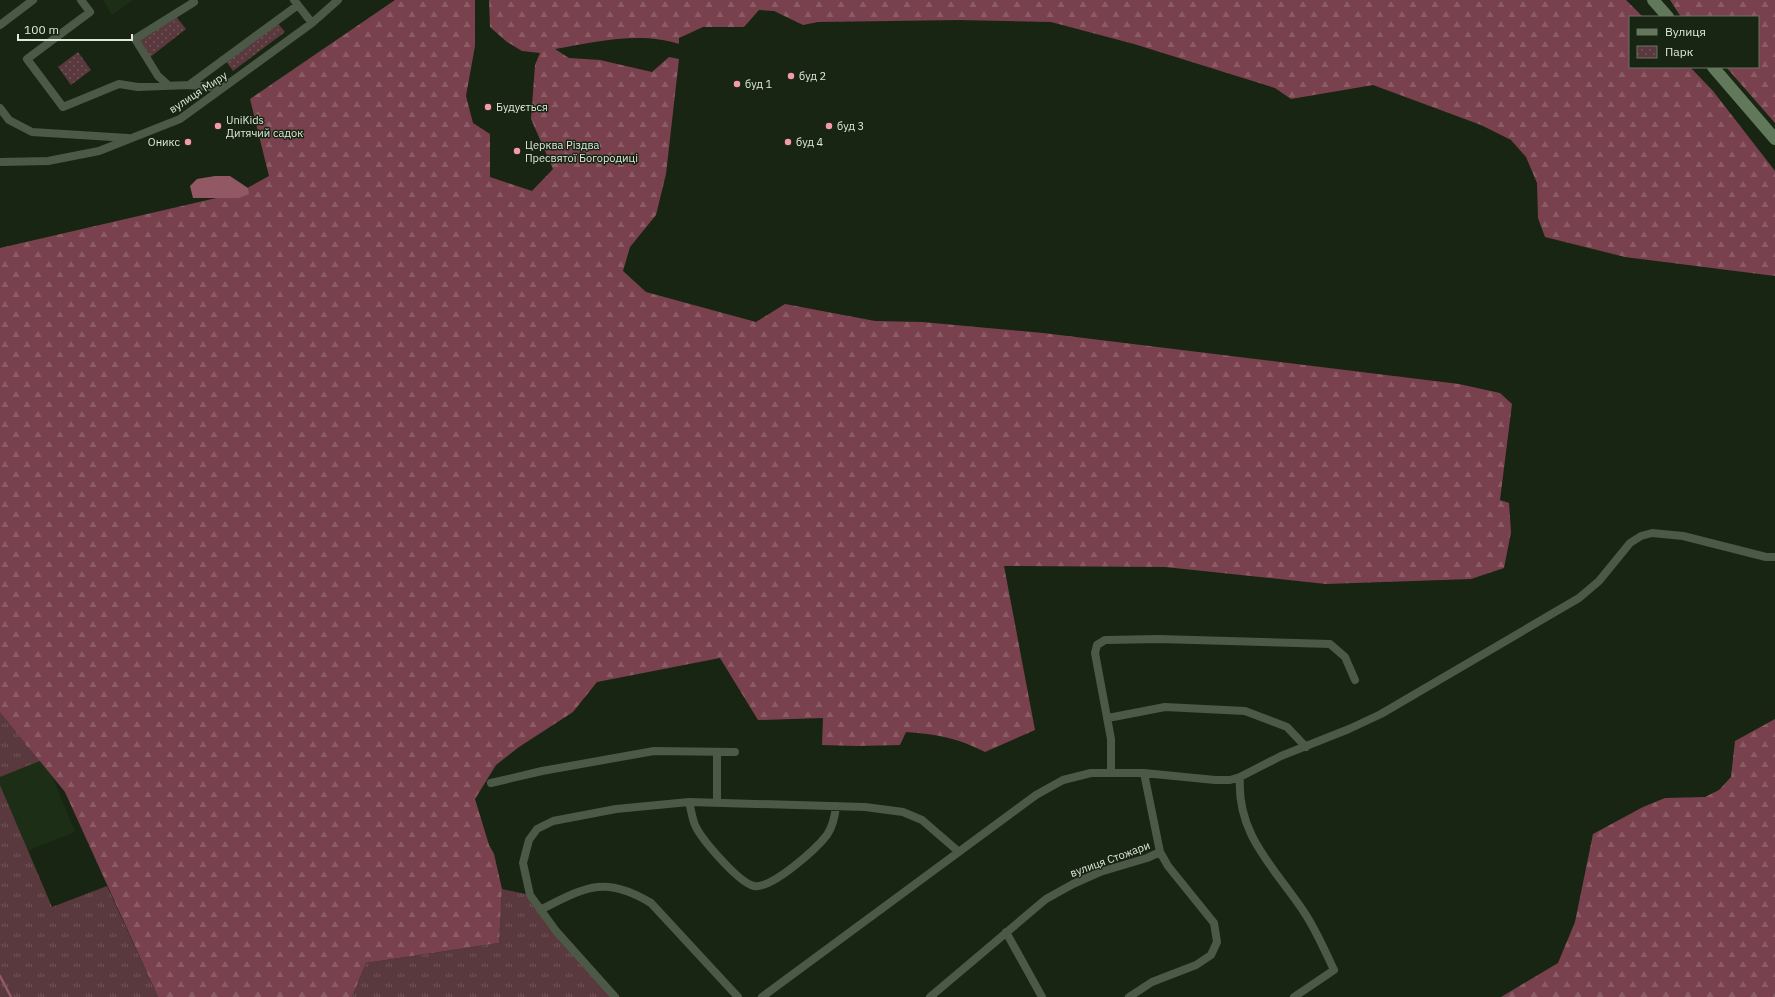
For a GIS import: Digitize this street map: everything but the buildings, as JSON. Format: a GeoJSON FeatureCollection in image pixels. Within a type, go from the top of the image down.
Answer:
{"type":"FeatureCollection","features":[{"type":"Feature","properties":{"kind":"main road"},"geometry":{"type":"LineString","coordinates":[[1653,0],[1667,16]]}},
{"type":"Feature","properties":{"kind":"main road"},"geometry":{"type":"LineString","coordinates":[[1714,68],[1775,139]]}},
{"type":"Feature","properties":{"kind":"street"},"geometry":{"type":"LineString","coordinates":[[0,25],[33,0]]}},
{"type":"Feature","properties":{"kind":"street"},"geometry":{"type":"LineString","coordinates":[[81,0],[90,12],[27,58],[63,107],[119,84],[138,87],[189,85],[221,88]]}},
{"type":"Feature","properties":{"kind":"street","name":"вулиця Миру"},"geometry":{"type":"LineString","coordinates":[[0,162],[48,161],[99,151],[180,119],[221,88],[235,80],[274,49],[312,23],[338,0]]}},
{"type":"Feature","properties":{"kind":"street"},"geometry":{"type":"LineString","coordinates":[[168,85],[158,76],[135,39],[194,2]]}},
{"type":"Feature","properties":{"kind":"street"},"geometry":{"type":"LineString","coordinates":[[189,85],[296,3],[312,23]]}},
{"type":"Feature","properties":{"kind":"street"},"geometry":{"type":"LineString","coordinates":[[0,108],[9,120],[32,132],[131,138]]}},
{"type":"Feature","properties":{"kind":"street"},"geometry":{"type":"LineString","coordinates":[[762,997],[1036,795],[1051,786],[1074,776],[1111,773],[1144,773],[1215,780],[1240,777],[1261,765],[1381,714],[1579,598],[1599,581],[1630,543],[1641,536],[1652,534],[1683,536],[1766,557],[1775,557]]}},
{"type":"Feature","properties":{"kind":"street"},"geometry":{"type":"LineString","coordinates":[[1111,773],[1111,739],[1095,653],[1097,645],[1105,640],[1159,639],[1330,644],[1345,656],[1355,680]]}},
{"type":"Feature","properties":{"kind":"street"},"geometry":{"type":"LineString","coordinates":[[1108,718],[1165,707],[1246,711],[1287,727],[1306,747]]}},
{"type":"Feature","properties":{"kind":"street"},"geometry":{"type":"LineString","coordinates":[[491,783],[542,770],[654,751],[735,752]]}},
{"type":"Feature","properties":{"kind":"street"},"geometry":{"type":"LineString","coordinates":[[717,752],[717,802]]}},
{"type":"Feature","properties":{"kind":"street","name":"вулиця Стожари"},"geometry":{"type":"LineString","coordinates":[[930,997],[1046,899],[1073,884],[1100,872],[1147,858],[1160,852],[1144,773]]}},
{"type":"Feature","properties":{"kind":"street"},"geometry":{"type":"LineString","coordinates":[[1240,777],[1241,805],[1244,818],[1254,842],[1305,914],[1334,970],[1294,997]]}},
{"type":"Feature","properties":{"kind":"street"},"geometry":{"type":"LineString","coordinates":[[615,997],[556,931],[530,895],[523,863],[528,840],[537,829],[553,821],[616,810],[689,802],[885,808],[903,812],[922,820],[959,852]]}},
{"type":"Feature","properties":{"kind":"street"},"geometry":{"type":"LineString","coordinates":[[689,802],[694,824],[704,841],[737,874],[754,886],[771,883],[805,856],[827,834],[835,819],[836,806]]}},
{"type":"Feature","properties":{"kind":"street"},"geometry":{"type":"LineString","coordinates":[[1129,997],[1152,982],[1196,965],[1210,955],[1217,942],[1214,923],[1168,866],[1160,852]]}},
{"type":"Feature","properties":{"kind":"street"},"geometry":{"type":"LineString","coordinates":[[540,910],[566,896],[588,887],[605,886],[619,888],[638,895],[651,903],[738,997]]}},
{"type":"Feature","properties":{"kind":"street"},"geometry":{"type":"LineString","coordinates":[[1006,932],[1042,997]]}},
{"type":"Feature","properties":{"kind":"shaded area"},"geometry":{"type":"Polygon","coordinates":[[[103,0],[133,0],[112,15],[103,0]]]}},
{"type":"Feature","properties":{"kind":"shaded area"},"geometry":{"type":"Polygon","coordinates":[[[215,176],[230,176],[248,188],[249,194],[239,198],[193,198],[190,186],[197,179],[215,176]]]}},
{"type":"Feature","properties":{"kind":"shaded area"},"geometry":{"type":"Polygon","coordinates":[[[45,759],[75,832],[27,851],[0,785],[0,777],[45,759]]]}},
{"type":"Feature","properties":{"kind":"green space"},"geometry":{"type":"Polygon","coordinates":[[[395,0],[475,0],[475,46],[466,96],[473,123],[490,134],[490,177],[532,191],[553,169],[531,119],[535,65],[540,53],[522,51],[507,42],[490,27],[489,0],[1626,0],[1642,16],[1629,16],[1629,68],[1691,68],[1713,91],[1775,171],[1775,276],[1625,257],[1545,237],[1538,218],[1537,183],[1526,157],[1511,140],[1481,125],[1373,85],[1291,99],[1275,88],[1134,44],[1051,22],[959,20],[818,22],[803,25],[774,11],[759,10],[744,27],[703,27],[679,38],[679,44],[649,38],[633,38],[602,41],[555,49],[569,58],[600,60],[652,72],[669,57],[679,59],[666,174],[656,215],[630,247],[623,271],[646,292],[756,322],[785,304],[875,321],[922,322],[1043,333],[1459,384],[1500,393],[1512,404],[1500,500],[1509,503],[1511,532],[1504,568],[1471,579],[1326,584],[1165,567],[1004,566],[1035,730],[985,752],[956,740],[927,734],[906,732],[900,745],[822,745],[823,718],[758,720],[720,658],[597,682],[573,712],[519,747],[496,765],[475,799],[489,845],[494,854],[502,889],[499,943],[366,963],[352,997],[158,997],[65,792],[0,712],[0,248],[238,193],[269,176],[250,99],[395,0]]]}},
{"type":"Feature","properties":{"kind":"green space"},"geometry":{"type":"Polygon","coordinates":[[[1670,0],[1775,0],[1775,123],[1727,68],[1759,68],[1759,16],[1680,16],[1670,0]]]}},
{"type":"Feature","properties":{"kind":"green space"},"geometry":{"type":"Polygon","coordinates":[[[174,14],[186,29],[149,58],[135,39],[174,14]]]}},
{"type":"Feature","properties":{"kind":"green space"},"geometry":{"type":"Polygon","coordinates":[[[276,21],[285,32],[233,71],[225,60],[276,21]]]}},
{"type":"Feature","properties":{"kind":"green space"},"geometry":{"type":"Polygon","coordinates":[[[78,52],[91,70],[71,85],[58,67],[78,52]]]}},
{"type":"Feature","properties":{"kind":"green space"},"geometry":{"type":"Polygon","coordinates":[[[0,708],[45,759],[0,777],[0,708]]]}},
{"type":"Feature","properties":{"kind":"green space"},"geometry":{"type":"Polygon","coordinates":[[[1775,719],[1775,997],[1501,997],[1558,963],[1575,922],[1593,834],[1643,807],[1665,798],[1705,797],[1719,790],[1731,777],[1735,741],[1775,719]]]}},
{"type":"Feature","properties":{"kind":"green space"},"geometry":{"type":"Polygon","coordinates":[[[0,785],[52,907],[107,886],[158,997],[0,997],[0,785]]]}},
{"type":"Feature","properties":{"kind":"green space"},"geometry":{"type":"Polygon","coordinates":[[[502,889],[530,895],[615,997],[352,997],[366,963],[499,943],[502,889]]]}},
{"type":"Feature","properties":{"kind":"waterway"},"geometry":{"type":"LineString","coordinates":[[0,976],[11,997]]}},
{"type":"Feature","properties":{"kind":"place","name":"буд 2"},"geometry":{"type":"Point","coordinates":[791,76]}},
{"type":"Feature","properties":{"kind":"place","name":"буд 1"},"geometry":{"type":"Point","coordinates":[737,84]}},
{"type":"Feature","properties":{"kind":"place","name":"Будується"},"geometry":{"type":"Point","coordinates":[488,107]}},
{"type":"Feature","properties":{"kind":"place","name":"UniKids Дитячий садок"},"geometry":{"type":"Point","coordinates":[218,126]}},
{"type":"Feature","properties":{"kind":"place","name":"буд 3"},"geometry":{"type":"Point","coordinates":[829,126]}},
{"type":"Feature","properties":{"kind":"place","name":"Оникс"},"geometry":{"type":"Point","coordinates":[188,142]}},
{"type":"Feature","properties":{"kind":"place","name":"буд 4"},"geometry":{"type":"Point","coordinates":[788,142]}},
{"type":"Feature","properties":{"kind":"place","name":"Церква Різдва Пресвятої Богородиці"},"geometry":{"type":"Point","coordinates":[517,151]}}]}
